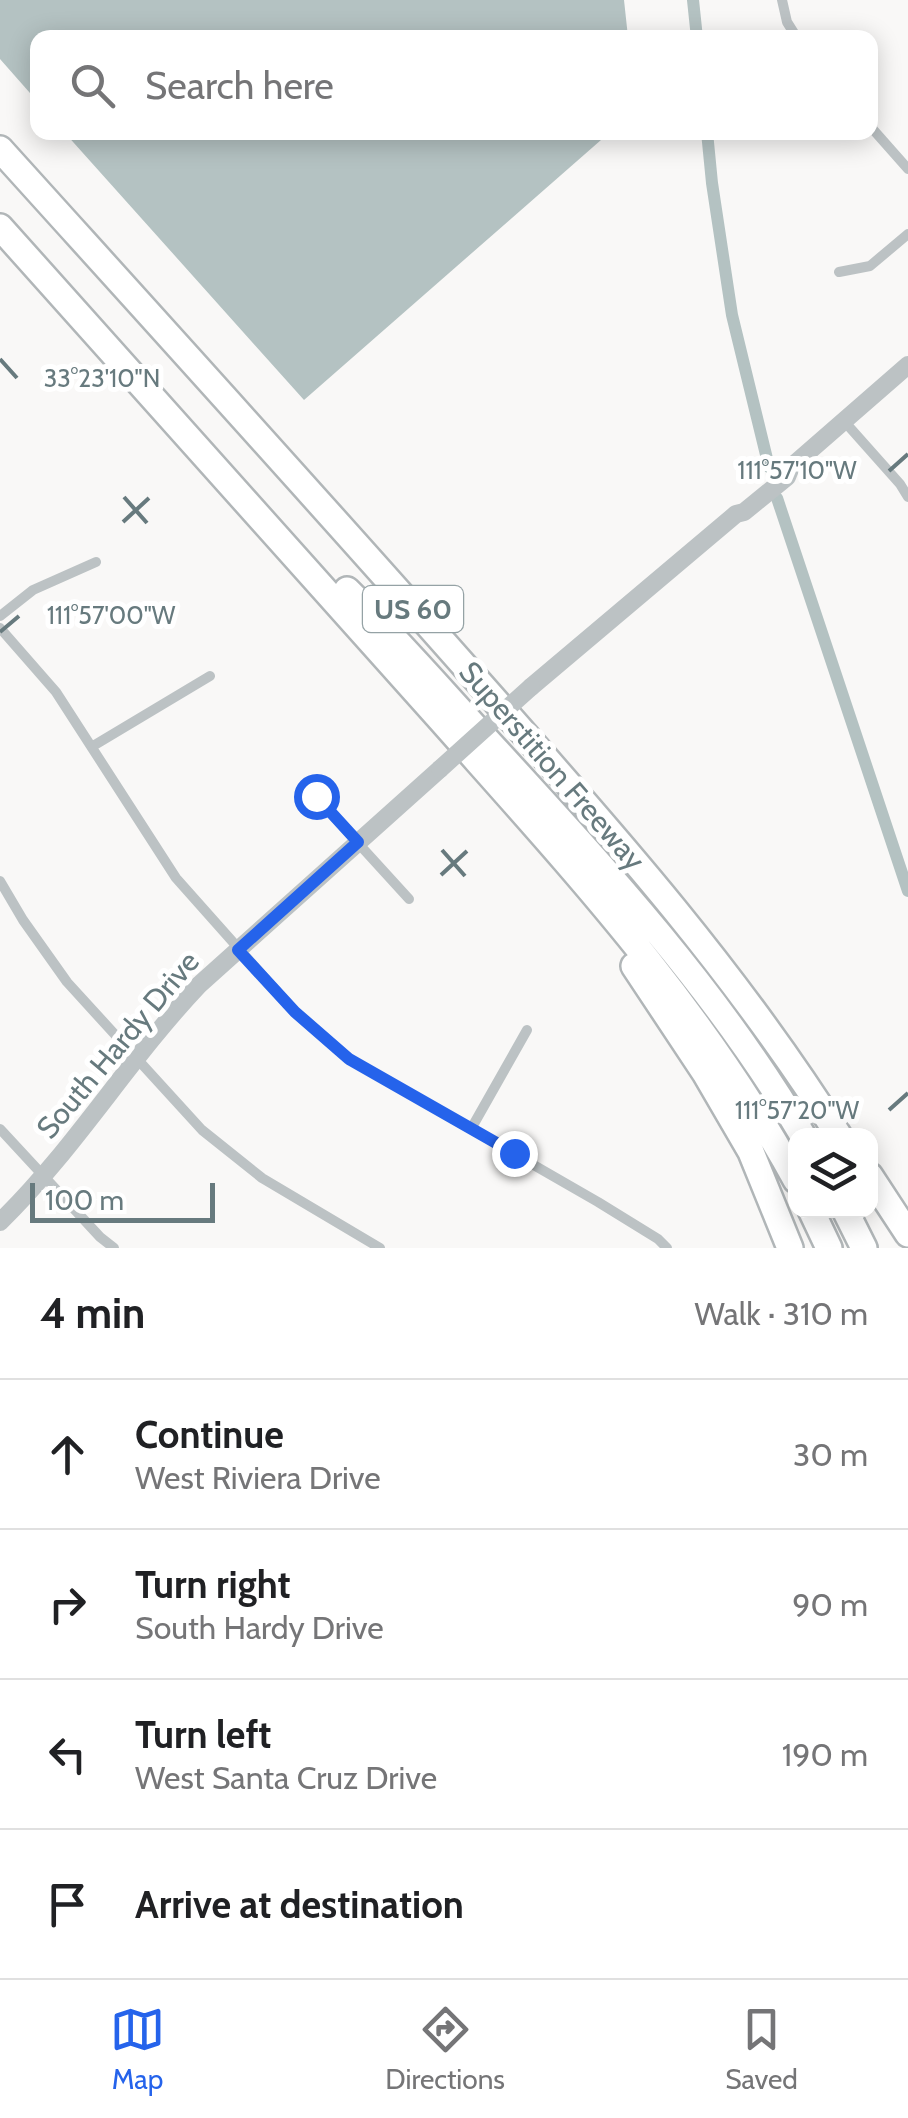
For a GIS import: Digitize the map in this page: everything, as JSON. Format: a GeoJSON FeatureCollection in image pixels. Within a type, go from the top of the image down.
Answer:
{"type":"FeatureCollection","features":[{"type":"Feature","properties":{"kind":"highway","name":"Superstition Freeway"},"geometry":{"type":"LineString","coordinates":[[0,149],[666,897],[742,994],[836,1128]]}},
{"type":"Feature","properties":{"kind":"highway","name":"Superstition Freeway"},"geometry":{"type":"LineString","coordinates":[[0,227],[635,942],[741,1087],[788,1166]]}},
{"type":"Feature","properties":{"kind":"highway"},"geometry":{"type":"LineString","coordinates":[[216,466],[352,595],[624,891],[708,995],[798,1128]]}},
{"type":"Feature","properties":{"kind":"highway"},"geometry":{"type":"LineString","coordinates":[[516,804],[664,1008],[705,1073],[751,1152],[790,1248]]}},
{"type":"Feature","properties":{"kind":"highway"},"geometry":{"type":"LineString","coordinates":[[878,1188],[908,1234]]}},
{"type":"Feature","properties":{"kind":"highway"},"geometry":{"type":"LineString","coordinates":[[878,1209],[896,1248]]}},
{"type":"Feature","properties":{"kind":"highway"},"geometry":{"type":"LineString","coordinates":[[815,1218],[829,1248]]}},
{"type":"Feature","properties":{"kind":"highway"},"geometry":{"type":"LineString","coordinates":[[849,1218],[864,1248]]}},
{"type":"Feature","properties":{"kind":"street"},"geometry":{"type":"LineString","coordinates":[[782,0],[792,30]]}},
{"type":"Feature","properties":{"kind":"street"},"geometry":{"type":"LineString","coordinates":[[878,135],[908,169]]}},
{"type":"Feature","properties":{"kind":"street"},"geometry":{"type":"LineString","coordinates":[[839,272],[870,266],[908,234]]}},
{"type":"Feature","properties":{"kind":"street","name":"South Hardy Drive"},"geometry":{"type":"LineString","coordinates":[[0,1222],[183,1002],[238,950],[531,687],[736,514],[744,512],[761,492],[908,365]]}},
{"type":"Feature","properties":{"kind":"street"},"geometry":{"type":"LineString","coordinates":[[844,421],[908,497]]}},
{"type":"Feature","properties":{"kind":"street"},"geometry":{"type":"LineString","coordinates":[[0,616],[33,590],[96,562]]}},
{"type":"Feature","properties":{"kind":"street"},"geometry":{"type":"LineString","coordinates":[[0,628],[56,692],[176,878],[295,1012],[349,1059],[658,1238],[667,1248]]}},
{"type":"Feature","properties":{"kind":"street"},"geometry":{"type":"LineString","coordinates":[[93,746],[210,676]]}},
{"type":"Feature","properties":{"kind":"street"},"geometry":{"type":"LineString","coordinates":[[316,796],[409,899]]}},
{"type":"Feature","properties":{"kind":"street"},"geometry":{"type":"LineString","coordinates":[[0,881],[68,982],[202,1130],[262,1178],[380,1248]]}},
{"type":"Feature","properties":{"kind":"street"},"geometry":{"type":"LineString","coordinates":[[470,1129],[527,1030]]}},
{"type":"Feature","properties":{"kind":"street"},"geometry":{"type":"LineString","coordinates":[[0,1130],[114,1248]]}},
{"type":"Feature","properties":{"kind":"street"},"geometry":{"type":"LineString","coordinates":[[649,1248],[658,1238]]}},
{"type":"Feature","properties":{"kind":"shaded area"},"geometry":{"type":"Polygon","coordinates":[[[0,0],[624,0],[627,30],[30,30],[30,93],[0,59],[0,0]]]}},
{"type":"Feature","properties":{"kind":"shaded area"},"geometry":{"type":"Polygon","coordinates":[[[71,140],[601,140],[304,400],[71,140]]]}},
{"type":"Feature","properties":{"kind":"waterway"},"geometry":{"type":"LineString","coordinates":[[693,0],[696,30]]}},
{"type":"Feature","properties":{"kind":"waterway"},"geometry":{"type":"LineString","coordinates":[[708,140],[732,315],[769,467]]}},
{"type":"Feature","properties":{"kind":"waterway"},"geometry":{"type":"LineString","coordinates":[[777,498],[908,891]]}},
{"type":"Feature","properties":{"kind":"route"},"geometry":{"type":"LineString","coordinates":[[316,796],[358,842],[238,950],[295,1012],[349,1059],[514,1153]]}}]}
